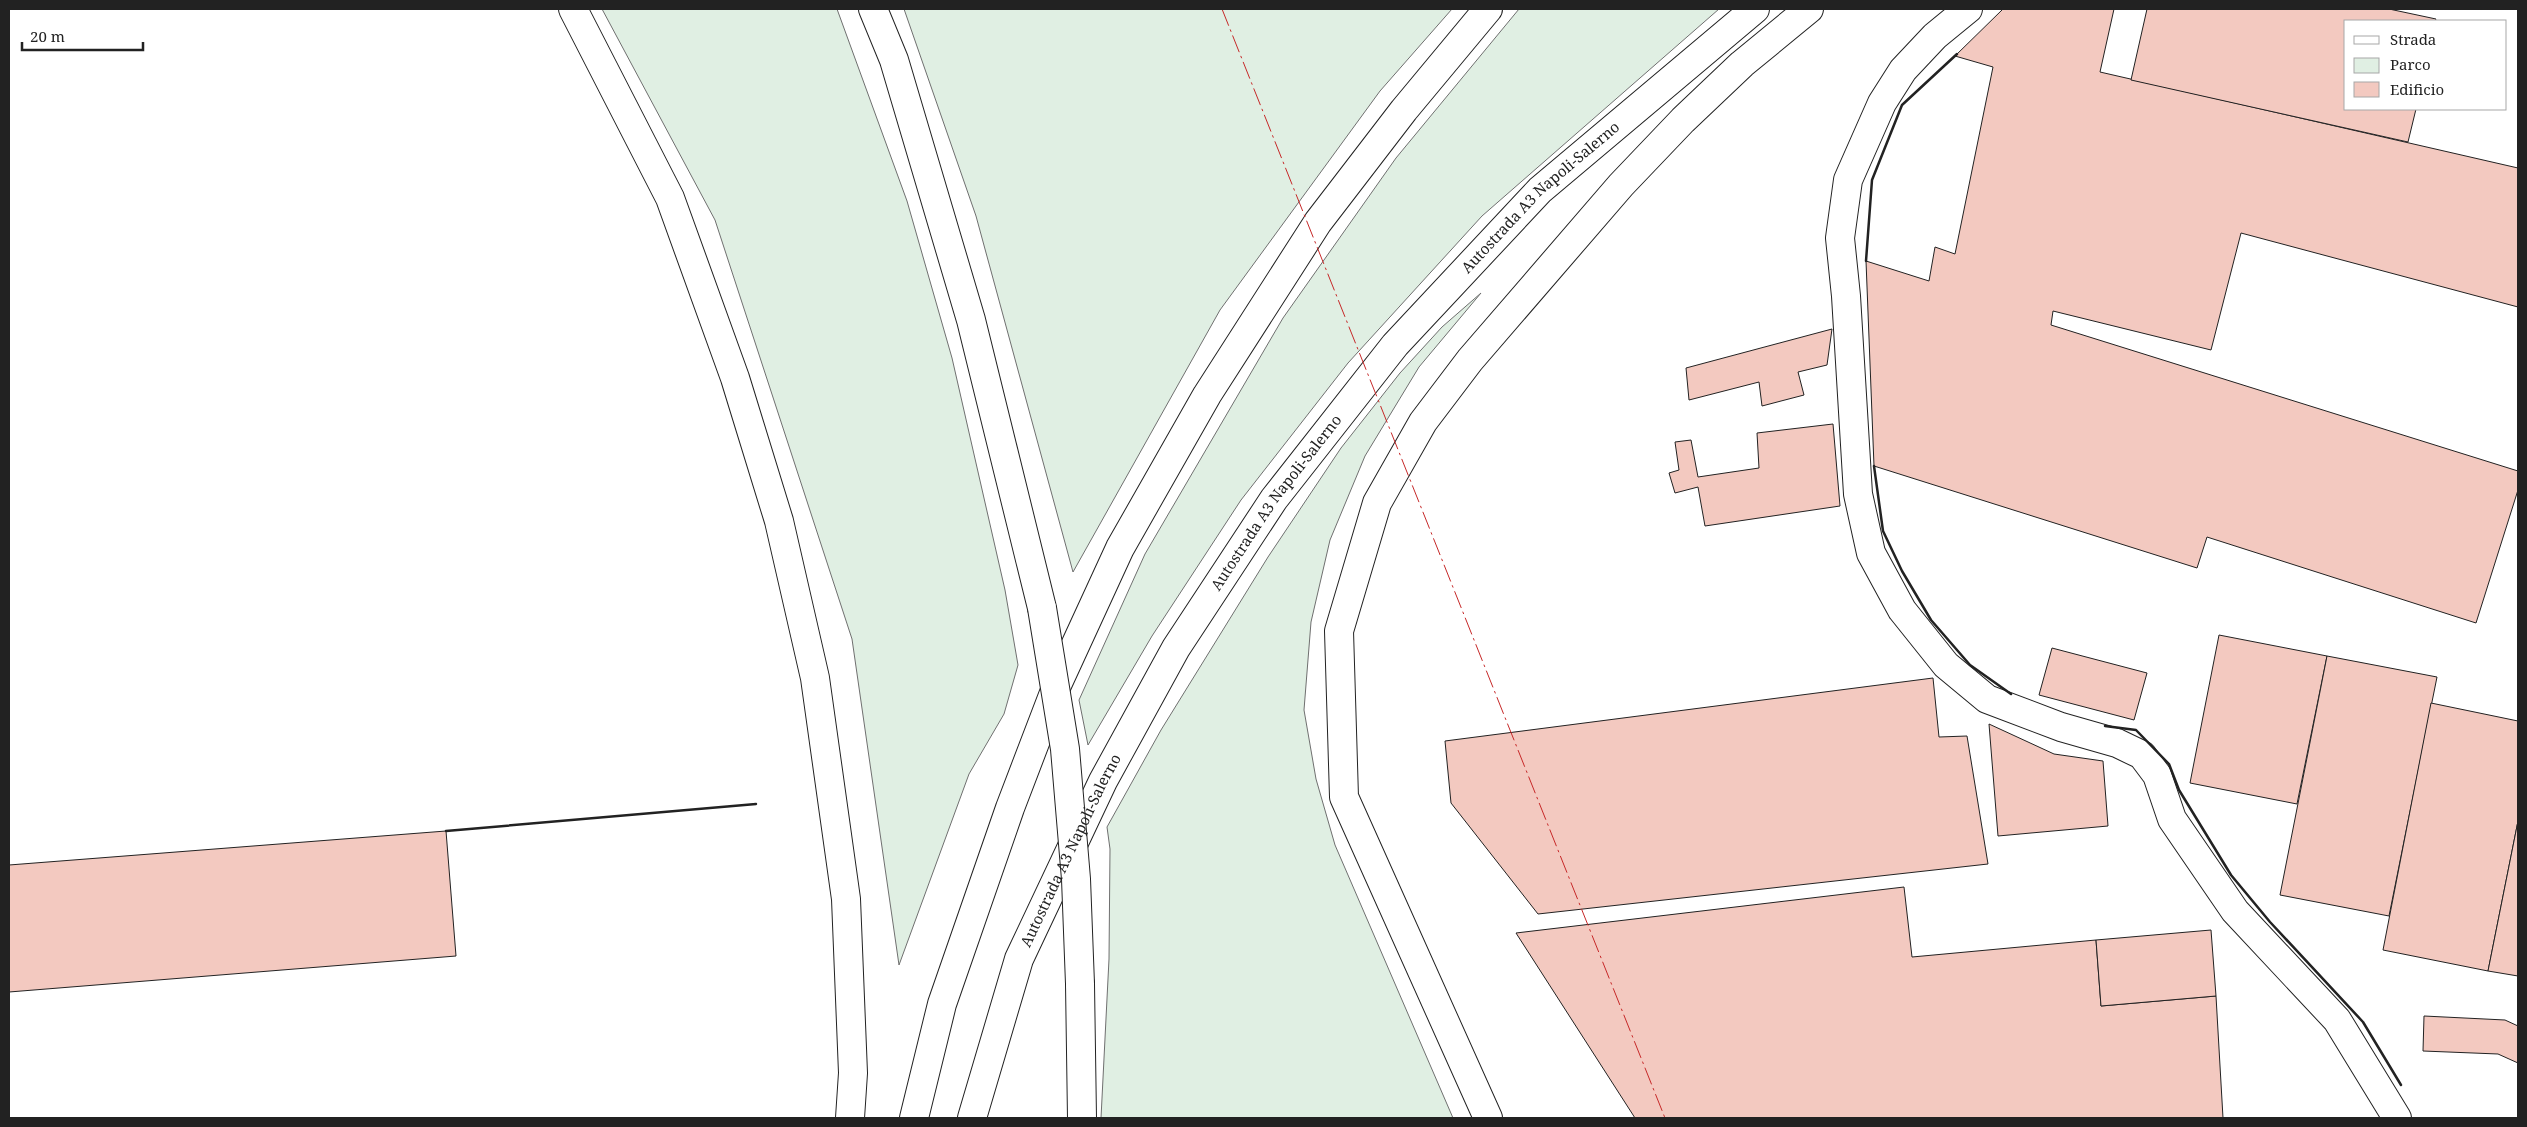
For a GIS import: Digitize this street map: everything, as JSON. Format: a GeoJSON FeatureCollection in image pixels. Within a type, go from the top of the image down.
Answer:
{"type":"FeatureCollection","features":[{"type":"Feature","properties":{"kind":"main road"},"geometry":{"type":"LineString","coordinates":[[573,9],[670,198],[735,378],[779,521],[815,678],[846,899],[853,1073],[850,1118]]}},
{"type":"Feature","properties":{"kind":"main road"},"geometry":{"type":"LineString","coordinates":[[873,9],[894,60],[971,320],[1042,608],[1065,749],[1076,880],[1082,1118]]}},
{"type":"Feature","properties":{"kind":"main road"},"geometry":{"type":"LineString","coordinates":[[914,1118],[942,1004],[1010,808],[1057,685],[1120,548],[1207,396],[1318,222],[1404,110],[1488,9]]}},
{"type":"Feature","properties":{"kind":"main road","name":"Autostrada A3 Napoli-Salerno"},"geometry":{"type":"LineString","coordinates":[[972,1118],[1020,959],[1103,781],[1176,648],[1274,499],[1395,345],[1540,190],[1755,9]]}},
{"type":"Feature","properties":{"kind":"main road"},"geometry":{"type":"LineString","coordinates":[[1488,1118],[1344,797],[1339,631],[1377,503],[1423,422],[1470,360],[1621,185],[1736,70],[1809,9]]}},
{"type":"Feature","properties":{"kind":"main road"},"geometry":{"type":"LineString","coordinates":[[1968,9],[1935,36],[1904,70],[1882,103],[1848,180],[1840,238],[1846,296],[1858,494],[1871,553],[1902,610],[1946,665],[1987,699],[2061,726],[2117,743],[2142,755],[2157,776],[2172,819],[2235,911],[2337,1020],[2397,1118]]}},
{"type":"Feature","properties":{"kind":"green space"},"geometry":{"type":"Polygon","coordinates":[[[602,9],[837,9],[907,201],[952,358],[1005,590],[1018,665],[1004,714],[969,774],[899,965],[852,639],[715,220],[602,9]]]}},
{"type":"Feature","properties":{"kind":"green space"},"geometry":{"type":"Polygon","coordinates":[[[904,9],[1452,9],[1380,91],[1220,310],[1073,572],[976,216],[904,9]]]}},
{"type":"Feature","properties":{"kind":"green space"},"geometry":{"type":"Polygon","coordinates":[[[1519,9],[1719,9],[1482,216],[1348,363],[1241,500],[1152,636],[1088,745],[1079,700],[1145,554],[1283,318],[1396,158],[1519,9]]]}},
{"type":"Feature","properties":{"kind":"green space"},"geometry":{"type":"Polygon","coordinates":[[[1481,293],[1419,367],[1365,456],[1330,540],[1311,622],[1304,710],[1316,779],[1335,845],[1453,1118],[1101,1118],[1109,959],[1110,849],[1107,827],[1161,730],[1268,557],[1341,448],[1400,373],[1442,327],[1481,293]]]}},
{"type":"Feature","properties":{"kind":"building"},"geometry":{"type":"Polygon","coordinates":[[[2003,9],[2114,9],[2100,72],[2518,168],[2518,307],[2241,233],[2211,350],[2053,311],[2051,325],[2518,471],[2518,490],[2476,623],[2207,537],[2197,568],[1874,466],[1866,261],[1929,281],[1935,247],[1955,254],[1993,67],[1955,56],[2003,9]]]}},
{"type":"Feature","properties":{"kind":"building"},"geometry":{"type":"Polygon","coordinates":[[[2147,9],[2389,9],[2436,19],[2344,20],[2344,110],[2416,110],[2408,142],[2131,80],[2147,9]]]}},
{"type":"Feature","properties":{"kind":"building"},"geometry":{"type":"Polygon","coordinates":[[[1832,329],[1827,365],[1798,372],[1804,395],[1762,406],[1759,382],[1689,400],[1686,368],[1832,329]]]}},
{"type":"Feature","properties":{"kind":"building"},"geometry":{"type":"Polygon","coordinates":[[[1833,424],[1840,506],[1705,526],[1698,487],[1675,493],[1669,473],[1679,470],[1675,442],[1691,440],[1698,477],[1759,468],[1757,433],[1833,424]]]}},
{"type":"Feature","properties":{"kind":"building"},"geometry":{"type":"Polygon","coordinates":[[[2219,635],[2327,656],[2297,804],[2190,783],[2219,635]]]}},
{"type":"Feature","properties":{"kind":"building"},"geometry":{"type":"Polygon","coordinates":[[[2052,648],[2147,673],[2134,720],[2039,695],[2052,648]]]}},
{"type":"Feature","properties":{"kind":"building"},"geometry":{"type":"Polygon","coordinates":[[[2327,656],[2437,677],[2389,916],[2280,895],[2327,656]]]}},
{"type":"Feature","properties":{"kind":"building"},"geometry":{"type":"Polygon","coordinates":[[[1933,678],[1939,737],[1967,736],[1988,864],[1538,914],[1451,803],[1445,741],[1933,678]]]}},
{"type":"Feature","properties":{"kind":"building"},"geometry":{"type":"Polygon","coordinates":[[[2431,703],[2518,721],[2518,821],[2488,971],[2383,950],[2431,703]]]}},
{"type":"Feature","properties":{"kind":"building"},"geometry":{"type":"Polygon","coordinates":[[[1989,724],[2054,754],[2103,761],[2108,826],[1998,836],[1989,724]]]}},
{"type":"Feature","properties":{"kind":"building"},"geometry":{"type":"Polygon","coordinates":[[[2518,821],[2518,976],[2488,971],[2518,821]]]}},
{"type":"Feature","properties":{"kind":"building"},"geometry":{"type":"Polygon","coordinates":[[[446,831],[456,956],[9,992],[9,865],[446,831]]]}},
{"type":"Feature","properties":{"kind":"building"},"geometry":{"type":"Polygon","coordinates":[[[1904,887],[1912,957],[2096,940],[2101,1006],[2216,996],[2223,1118],[1635,1118],[1516,933],[1904,887]]]}},
{"type":"Feature","properties":{"kind":"building"},"geometry":{"type":"Polygon","coordinates":[[[2211,930],[2216,996],[2101,1006],[2096,940],[2211,930]]]}},
{"type":"Feature","properties":{"kind":"building"},"geometry":{"type":"Polygon","coordinates":[[[2424,1016],[2505,1020],[2518,1026],[2518,1063],[2498,1054],[2423,1051],[2424,1016]]]}},
{"type":"Feature","properties":{"kind":"wall"},"geometry":{"type":"LineString","coordinates":[[1866,261],[1872,180],[1902,105],[1957,54]]}},
{"type":"Feature","properties":{"kind":"wall"},"geometry":{"type":"LineString","coordinates":[[1874,466],[1883,531],[1902,571],[1931,620],[1970,665],[2011,694]]}},
{"type":"Feature","properties":{"kind":"wall"},"geometry":{"type":"LineString","coordinates":[[2105,726],[2136,730],[2169,764],[2179,790],[2231,875],[2270,922],[2363,1022],[2401,1085]]}},
{"type":"Feature","properties":{"kind":"wall"},"geometry":{"type":"LineString","coordinates":[[446,831],[756,804]]}},
{"type":"Feature","properties":{"kind":"power"},"geometry":{"type":"LineString","coordinates":[[1222,9],[1665,1118]]}}]}
